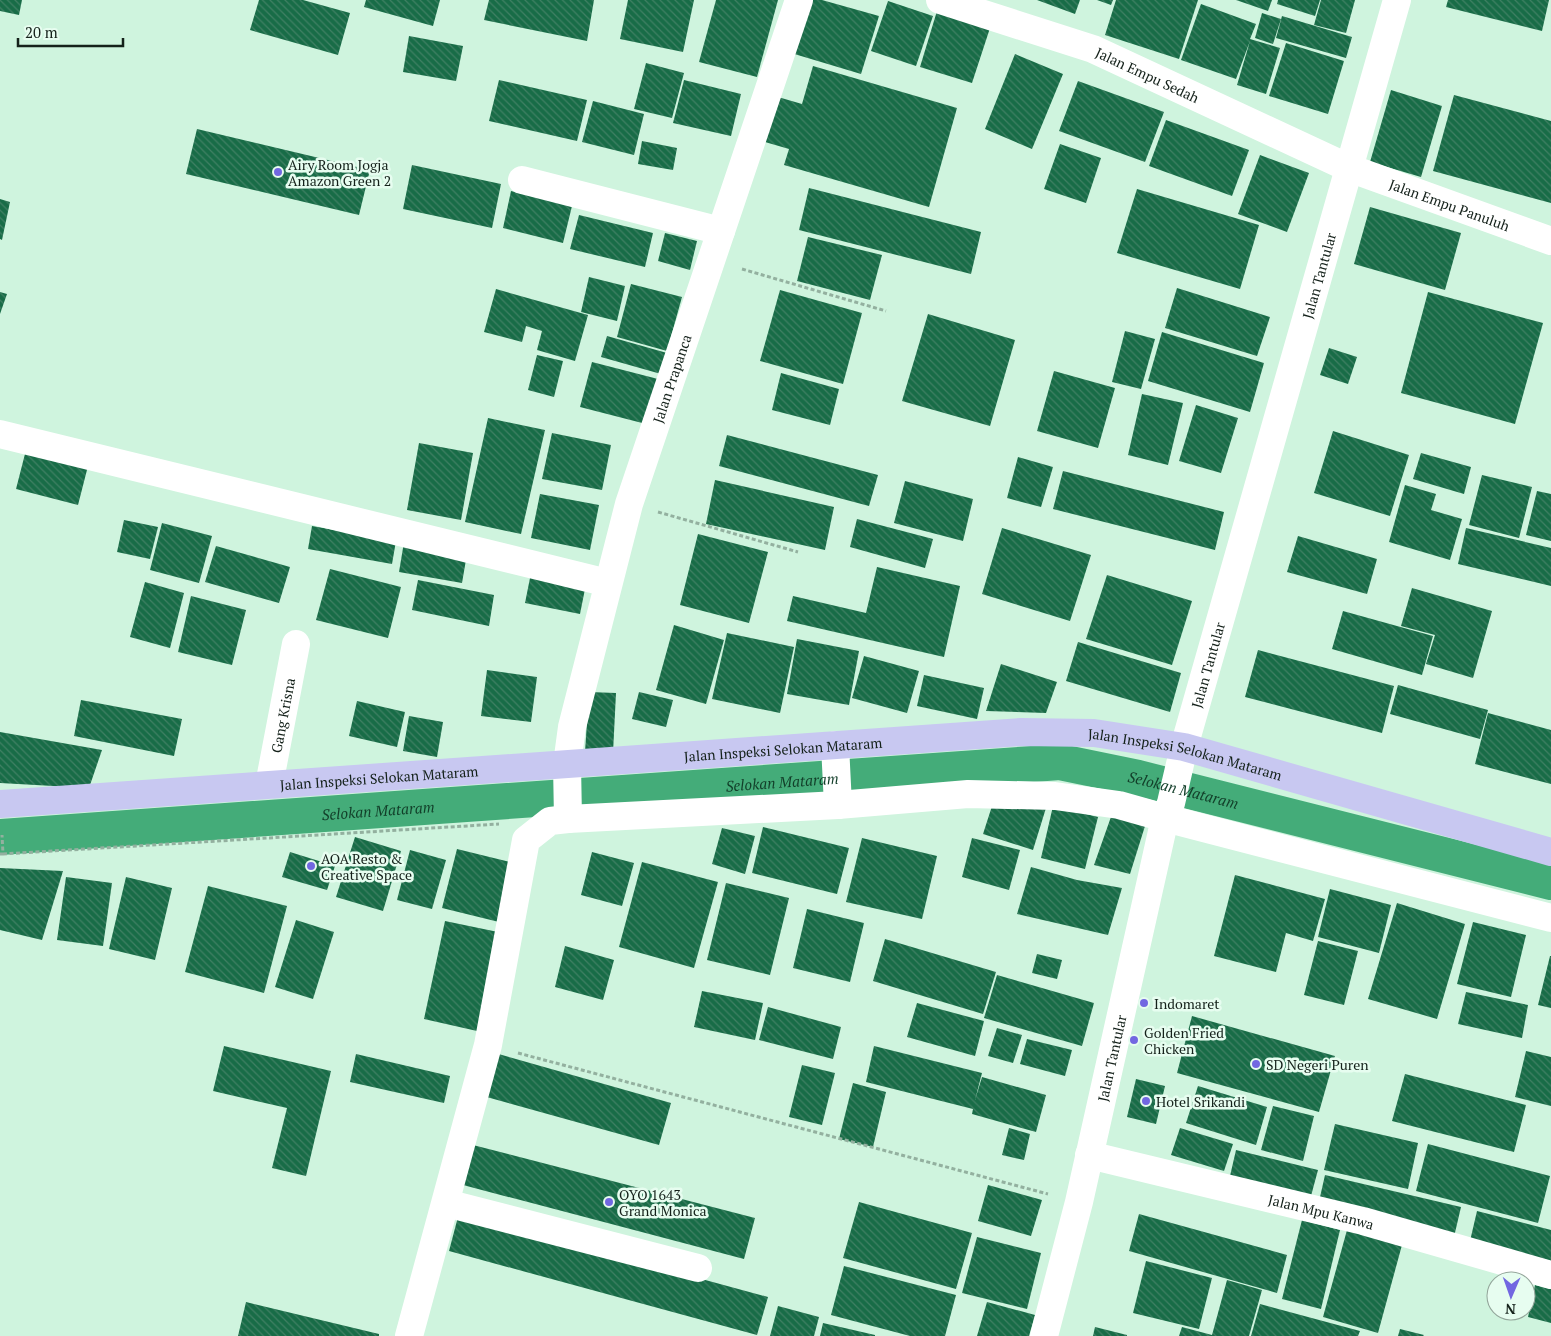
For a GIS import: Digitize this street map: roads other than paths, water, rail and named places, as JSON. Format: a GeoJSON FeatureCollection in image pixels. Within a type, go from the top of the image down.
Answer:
{"type":"FeatureCollection","features":[{"type":"Feature","properties":{"kind":"main road","name":"Jalan Inspeksi Selokan Mataram"},"geometry":{"type":"LineString","coordinates":[[1,817],[269,785],[566,773],[836,775],[1021,732],[1094,733],[1551,852]]}},
{"type":"Feature","properties":{"kind":"street","name":"Jalan Prapanca"},"geometry":{"type":"LineString","coordinates":[[568,815],[566,773],[572,727],[629,504],[799,0]]}},
{"type":"Feature","properties":{"kind":"street","name":"Jalan Empu Sedah"},"geometry":{"type":"LineString","coordinates":[[940,0],[1093,49],[1349,168]]}},
{"type":"Feature","properties":{"kind":"street","name":"Jalan Tantular"},"geometry":{"type":"LineString","coordinates":[[1044,1336],[1079,1202],[1182,756],[1396,0]]}},
{"type":"Feature","properties":{"kind":"street","name":"Jalan Empu Panuluh"},"geometry":{"type":"LineString","coordinates":[[1349,168],[1551,241]]}},
{"type":"Feature","properties":{"kind":"street"},"geometry":{"type":"LineString","coordinates":[[522,180],[721,231]]}},
{"type":"Feature","properties":{"kind":"street"},"geometry":{"type":"LineString","coordinates":[[0,434],[608,584]]}},
{"type":"Feature","properties":{"kind":"street","name":"Gang Krisna"},"geometry":{"type":"LineString","coordinates":[[269,785],[296,644]]}},
{"type":"Feature","properties":{"kind":"street"},"geometry":{"type":"LineString","coordinates":[[409,1336],[488,1045],[526,840],[550,821],[568,815],[836,775],[968,794],[1055,796],[1168,811],[1551,918]]}},
{"type":"Feature","properties":{"kind":"street","name":"Jalan Mpu Kanwa"},"geometry":{"type":"LineString","coordinates":[[1089,1155],[1363,1221],[1551,1275]]}},
{"type":"Feature","properties":{"kind":"street"},"geometry":{"type":"LineString","coordinates":[[446,1203],[698,1268]]}},
{"type":"Feature","properties":{"kind":"waterway","name":"Selokan Mataram"},"geometry":{"type":"LineString","coordinates":[[0,837],[1060,762],[1138,778],[1551,882]]}},
{"type":"Feature","properties":{"kind":"place","name":"Airy Room Jogja Amazon Green 2"},"geometry":{"type":"Point","coordinates":[278,172]}},
{"type":"Feature","properties":{"kind":"place","name":"AOA Resto & Creative Space"},"geometry":{"type":"Point","coordinates":[311,866]}},
{"type":"Feature","properties":{"kind":"place","name":"Indomaret"},"geometry":{"type":"Point","coordinates":[1144,1003]}},
{"type":"Feature","properties":{"kind":"place","name":"Golden Fried Chicken"},"geometry":{"type":"Point","coordinates":[1134,1040]}},
{"type":"Feature","properties":{"kind":"place","name":"SD Negeri Puren"},"geometry":{"type":"Point","coordinates":[1256,1064]}},
{"type":"Feature","properties":{"kind":"place","name":"Hotel Srikandi"},"geometry":{"type":"Point","coordinates":[1146,1101]}},
{"type":"Feature","properties":{"kind":"place","name":"OYO 1643 Grand Monica"},"geometry":{"type":"Point","coordinates":[609,1202]}}]}
